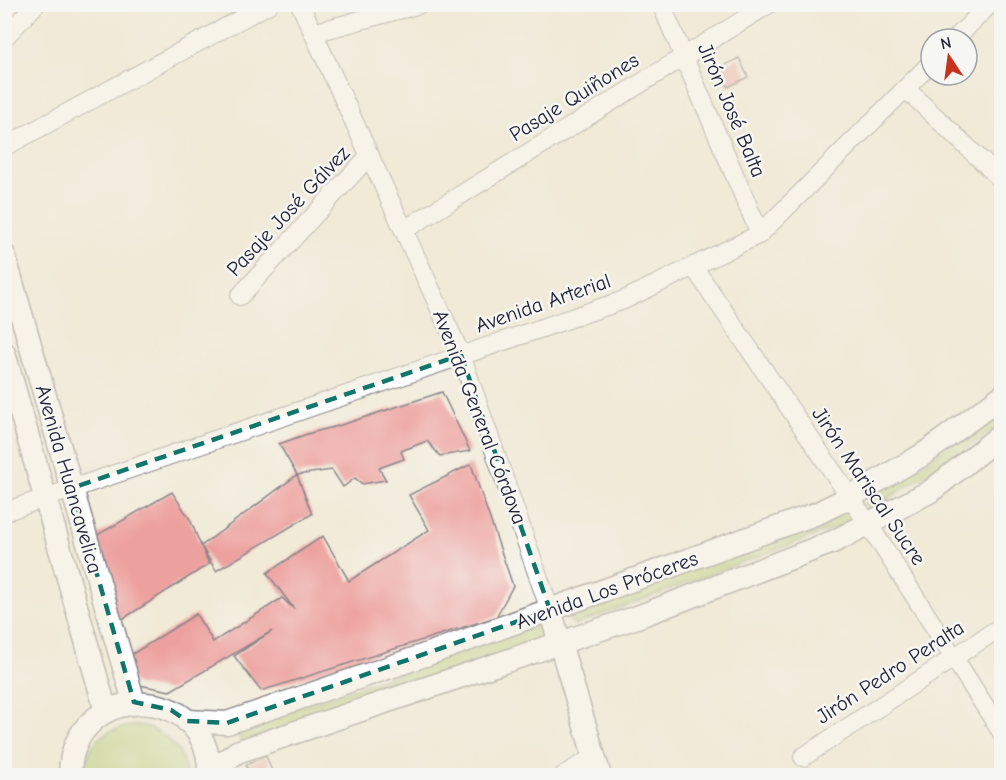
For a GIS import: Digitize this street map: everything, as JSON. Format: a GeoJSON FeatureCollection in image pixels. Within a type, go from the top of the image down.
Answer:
{"type":"FeatureCollection","features":[{"type":"Feature","properties":{"kind":"street"},"geometry":{"type":"LineString","coordinates":[[4,38],[36,4]]}},
{"type":"Feature","properties":{"kind":"street"},"geometry":{"type":"LineString","coordinates":[[4,147],[269,4]]}},
{"type":"Feature","properties":{"kind":"street","name":"Avenida General Córdova"},"geometry":{"type":"LineString","coordinates":[[300,4],[461,355],[561,642],[598,766]]}},
{"type":"Feature","properties":{"kind":"street"},"geometry":{"type":"LineString","coordinates":[[314,33],[420,4]]}},
{"type":"Feature","properties":{"kind":"street","name":"Jirón José Balta"},"geometry":{"type":"LineString","coordinates":[[662,4],[760,234]]}},
{"type":"Feature","properties":{"kind":"street","name":"Pasaje Quiñones"},"geometry":{"type":"LineString","coordinates":[[404,230],[769,4]]}},
{"type":"Feature","properties":{"kind":"street"},"geometry":{"type":"LineString","coordinates":[[968,27],[990,4]]}},
{"type":"Feature","properties":{"kind":"street","name":"Avenida Arterial"},"geometry":{"type":"LineString","coordinates":[[47,497],[624,300],[760,234],[919,75]]}},
{"type":"Feature","properties":{"kind":"street"},"geometry":{"type":"LineString","coordinates":[[906,88],[1002,180]]}},
{"type":"Feature","properties":{"kind":"street","name":"Pasaje José Gálvez"},"geometry":{"type":"LineString","coordinates":[[240,296],[370,155]]}},
{"type":"Feature","properties":{"kind":"street","name":"Avenida Huancavelica"},"geometry":{"type":"LineString","coordinates":[[4,255],[134,702]]}},
{"type":"Feature","properties":{"kind":"street","name":"Jirón Mariscal Sucre"},"geometry":{"type":"LineString","coordinates":[[693,266],[869,525],[1002,734]]}},
{"type":"Feature","properties":{"kind":"street","name":"Avenida Huancavelica"},"geometry":{"type":"LineString","coordinates":[[4,352],[106,711]]}},
{"type":"Feature","properties":{"kind":"street","name":"Avenida Los Próceres"},"geometry":{"type":"LineString","coordinates":[[187,721],[227,723],[818,513],[924,454],[1002,396]]}},
{"type":"Feature","properties":{"kind":"street","name":"Avenida Los Próceres"},"geometry":{"type":"LineString","coordinates":[[209,774],[237,752],[661,608],[835,541],[931,491],[1002,434]]}},
{"type":"Feature","properties":{"kind":"street"},"geometry":{"type":"LineString","coordinates":[[4,512],[47,497]]}},
{"type":"Feature","properties":{"kind":"street","name":"Jirón Pedro Peralta"},"geometry":{"type":"LineString","coordinates":[[803,757],[1002,626]]}},
{"type":"Feature","properties":{"kind":"street"},"geometry":{"type":"LineString","coordinates":[[50,776],[70,770],[76,742],[88,724],[106,711],[134,702],[153,704],[171,710],[187,721],[199,736],[207,754],[209,774]]}},
{"type":"Feature","properties":{"kind":"street"},"geometry":{"type":"LineString","coordinates":[[563,776],[598,766]]}},
{"type":"Feature","properties":{"kind":"highlighted area"},"geometry":{"type":"Polygon","coordinates":[[[461,355],[550,610],[227,723],[187,721],[171,710],[134,702],[72,488],[461,355]]]}},
{"type":"Feature","properties":{"kind":"green space"},"geometry":{"type":"Polygon","coordinates":[[[1001,407],[1001,425],[996,429],[870,510],[864,504],[990,418],[1001,407]]]}},
{"type":"Feature","properties":{"kind":"green space"},"geometry":{"type":"Polygon","coordinates":[[[848,506],[856,520],[575,625],[568,619],[848,506]]]}},
{"type":"Feature","properties":{"kind":"green space"},"geometry":{"type":"Polygon","coordinates":[[[544,624],[550,639],[242,743],[235,729],[544,624]]]}},
{"type":"Feature","properties":{"kind":"green space"},"geometry":{"type":"Polygon","coordinates":[[[142,725],[166,737],[172,743],[182,757],[186,775],[84,775],[90,751],[101,736],[118,728],[142,725]]]}},
{"type":"Feature","properties":{"kind":"building"},"geometry":{"type":"Polygon","coordinates":[[[739,58],[748,77],[728,87],[719,68],[739,58]]]}},
{"type":"Feature","properties":{"kind":"building"},"geometry":{"type":"Polygon","coordinates":[[[442,392],[470,451],[440,456],[427,441],[401,451],[404,459],[379,468],[386,480],[362,484],[355,478],[343,487],[332,470],[297,475],[279,444],[310,433],[442,392]]]}},
{"type":"Feature","properties":{"kind":"building"},"geometry":{"type":"Polygon","coordinates":[[[471,464],[513,586],[496,617],[261,691],[234,656],[272,631],[170,691],[134,684],[126,658],[196,614],[213,642],[282,598],[294,609],[267,573],[323,536],[349,581],[429,530],[409,495],[471,464]]]}},
{"type":"Feature","properties":{"kind":"building"},"geometry":{"type":"Polygon","coordinates":[[[297,475],[312,514],[216,571],[201,546],[297,475]]]}},
{"type":"Feature","properties":{"kind":"building"},"geometry":{"type":"Polygon","coordinates":[[[172,492],[190,519],[209,564],[118,622],[94,537],[172,492]]]}},
{"type":"Feature","properties":{"kind":"building"},"geometry":{"type":"Polygon","coordinates":[[[266,756],[274,776],[250,776],[246,765],[266,756]]]}}]}
